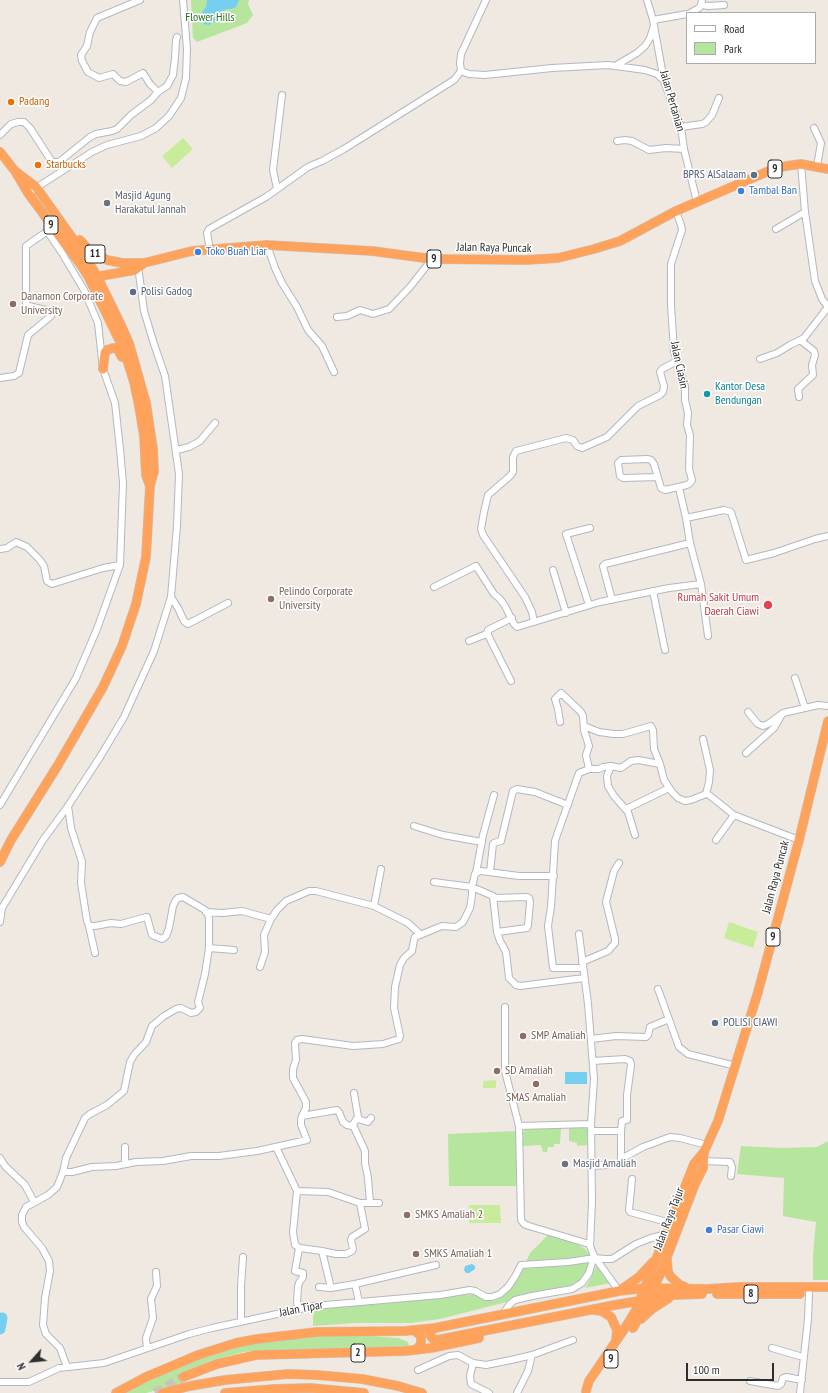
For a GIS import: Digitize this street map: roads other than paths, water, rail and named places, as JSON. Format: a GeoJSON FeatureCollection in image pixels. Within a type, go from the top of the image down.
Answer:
{"type":"FeatureCollection","features":[{"type":"Feature","properties":{"kind":"highway","name":"9"},"geometry":{"type":"LineString","coordinates":[[0,152],[15,171],[58,218],[83,253],[93,277]]}},
{"type":"Feature","properties":{"kind":"highway","name":"Jalan Raya Puncak"},"geometry":{"type":"LineString","coordinates":[[93,277],[131,271],[140,265],[192,251],[267,245],[365,251],[432,259],[537,260],[558,258],[594,250],[620,241],[676,211],[771,170],[801,164],[828,169]]}},
{"type":"Feature","properties":{"kind":"highway","name":"9"},"geometry":{"type":"LineString","coordinates":[[32,190],[50,229],[69,247],[93,277]]}},
{"type":"Feature","properties":{"kind":"highway","name":"11"},"geometry":{"type":"LineString","coordinates":[[58,218],[67,224],[88,249],[101,258],[115,263],[140,265]]}},
{"type":"Feature","properties":{"kind":"highway"},"geometry":{"type":"LineString","coordinates":[[107,296],[108,284],[114,273]]}},
{"type":"Feature","properties":{"kind":"highway"},"geometry":{"type":"LineString","coordinates":[[0,862],[11,840],[58,765],[104,687],[122,646],[136,604],[146,556],[150,486],[153,477],[154,462],[146,403],[129,342],[107,296],[93,277]]}},
{"type":"Feature","properties":{"kind":"highway"},"geometry":{"type":"LineString","coordinates":[[93,277],[121,344],[134,382],[142,422],[146,475],[150,486]]}},
{"type":"Feature","properties":{"kind":"highway"},"geometry":{"type":"LineString","coordinates":[[103,369],[105,353],[107,350],[114,348],[119,350],[124,362],[130,370]]}},
{"type":"Feature","properties":{"kind":"highway","name":"Jalan Raya Puncak"},"geometry":{"type":"LineString","coordinates":[[705,1153],[718,1121],[758,992],[799,840],[828,721]]}},
{"type":"Feature","properties":{"kind":"highway","name":"Jalan Raya Tajur"},"geometry":{"type":"LineString","coordinates":[[656,1259],[694,1164],[705,1153]]}},
{"type":"Feature","properties":{"kind":"highway","name":"Jalan Raya Tajur"},"geometry":{"type":"LineString","coordinates":[[585,1392],[593,1385],[634,1326],[650,1287],[667,1257],[695,1184],[703,1168],[705,1153]]}},
{"type":"Feature","properties":{"kind":"highway"},"geometry":{"type":"LineString","coordinates":[[667,1257],[667,1266],[671,1278],[687,1288]]}},
{"type":"Feature","properties":{"kind":"highway","name":"9"},"geometry":{"type":"LineString","coordinates":[[650,1287],[656,1259]]}},
{"type":"Feature","properties":{"kind":"highway"},"geometry":{"type":"LineString","coordinates":[[619,1291],[639,1278],[656,1259]]}},
{"type":"Feature","properties":{"kind":"highway","name":"8"},"geometry":{"type":"LineString","coordinates":[[650,1287],[828,1288]]}},
{"type":"Feature","properties":{"kind":"highway","name":"2"},"geometry":{"type":"LineString","coordinates":[[116,1393],[176,1364],[236,1343],[317,1332],[413,1330],[435,1328],[619,1291],[650,1287]]}},
{"type":"Feature","properties":{"kind":"highway","name":"8"},"geometry":{"type":"LineString","coordinates":[[645,1300],[674,1295],[828,1293]]}},
{"type":"Feature","properties":{"kind":"highway"},"geometry":{"type":"LineString","coordinates":[[634,1326],[652,1309],[674,1295]]}},
{"type":"Feature","properties":{"kind":"highway","name":"Jalan Raya Tajur"},"geometry":{"type":"LineString","coordinates":[[585,1392],[589,1381],[645,1300]]}},
{"type":"Feature","properties":{"kind":"highway","name":"2"},"geometry":{"type":"LineString","coordinates":[[435,1328],[431,1331],[430,1335],[433,1339],[438,1340],[591,1309],[645,1300]]}},
{"type":"Feature","properties":{"kind":"highway"},"geometry":{"type":"LineString","coordinates":[[591,1309],[602,1311],[611,1317],[617,1330],[616,1341]]}},
{"type":"Feature","properties":{"kind":"highway","name":"2"},"geometry":{"type":"LineString","coordinates":[[183,1377],[217,1364],[256,1355],[373,1353],[416,1350],[443,1346],[494,1334],[534,1321]]}},
{"type":"Feature","properties":{"kind":"highway"},"geometry":{"type":"LineString","coordinates":[[413,1330],[421,1337],[421,1344],[416,1350]]}},
{"type":"Feature","properties":{"kind":"highway","name":"2"},"geometry":{"type":"LineString","coordinates":[[162,1393],[225,1380],[288,1374],[317,1374],[362,1379],[398,1386],[422,1393]]}},
{"type":"Feature","properties":{"kind":"highway"},"geometry":{"type":"LineString","coordinates":[[225,1393],[311,1388],[364,1393]]}},
{"type":"Feature","properties":{"kind":"street"},"geometry":{"type":"LineString","coordinates":[[140,0],[97,18],[90,32],[87,46],[80,55],[88,72],[99,78],[114,74],[120,81],[126,82],[143,73],[150,84],[158,92]]}},
{"type":"Feature","properties":{"kind":"street"},"geometry":{"type":"LineString","coordinates":[[32,190],[97,149],[141,136],[156,128],[169,116],[181,98],[186,78],[187,49],[183,0]]}},
{"type":"Feature","properties":{"kind":"street"},"geometry":{"type":"LineString","coordinates":[[210,250],[209,229],[248,208],[312,165],[344,149],[454,80],[461,71],[461,54],[486,0]]}},
{"type":"Feature","properties":{"kind":"street","name":"Jalan Pertanian"},"geometry":{"type":"LineString","coordinates":[[647,0],[654,22],[664,81],[680,127],[696,202]]}},
{"type":"Feature","properties":{"kind":"street"},"geometry":{"type":"LineString","coordinates":[[692,12],[701,2],[709,6],[724,5]]}},
{"type":"Feature","properties":{"kind":"street"},"geometry":{"type":"LineString","coordinates":[[615,66],[638,53],[645,46],[650,38],[654,22],[686,14]]}},
{"type":"Feature","properties":{"kind":"street"},"geometry":{"type":"LineString","coordinates":[[0,135],[11,124],[24,122],[30,128],[52,162],[57,162],[93,135],[117,129],[151,100],[158,92],[165,88],[172,78],[175,64],[177,37]]}},
{"type":"Feature","properties":{"kind":"street"},"geometry":{"type":"LineString","coordinates":[[461,71],[470,74],[485,75],[552,68],[608,65],[651,72],[657,74],[664,81]]}},
{"type":"Feature","properties":{"kind":"street"},"geometry":{"type":"LineString","coordinates":[[277,189],[273,170],[282,95]]}},
{"type":"Feature","properties":{"kind":"street"},"geometry":{"type":"LineString","coordinates":[[680,127],[702,124],[706,122],[712,115],[719,98]]}},
{"type":"Feature","properties":{"kind":"street"},"geometry":{"type":"LineString","coordinates":[[814,128],[820,143],[817,166]]}},
{"type":"Feature","properties":{"kind":"street"},"geometry":{"type":"LineString","coordinates":[[617,140],[632,141],[649,150],[666,148],[684,149]]}},
{"type":"Feature","properties":{"kind":"street"},"geometry":{"type":"LineString","coordinates":[[760,359],[774,355],[800,340],[805,336],[828,307],[816,288],[805,212],[801,164]]}},
{"type":"Feature","properties":{"kind":"street","name":"Jalan Ciasin"},"geometry":{"type":"LineString","coordinates":[[676,211],[682,230],[671,260],[670,269],[674,348],[685,387],[685,400],[688,413],[687,425],[690,435],[689,468],[692,480],[690,483],[678,488]]}},
{"type":"Feature","properties":{"kind":"street"},"geometry":{"type":"LineString","coordinates":[[776,229],[805,212]]}},
{"type":"Feature","properties":{"kind":"street"},"geometry":{"type":"LineString","coordinates":[[0,378],[14,376],[19,373],[28,335],[51,316],[51,313],[48,311],[26,304],[26,246],[50,229],[89,300],[99,326],[103,369],[115,403],[123,483],[120,565],[100,622],[76,678],[0,805]]}},
{"type":"Feature","properties":{"kind":"street"},"geometry":{"type":"LineString","coordinates":[[267,245],[274,268],[297,307],[308,330],[324,350],[334,372]]}},
{"type":"Feature","properties":{"kind":"street"},"geometry":{"type":"LineString","coordinates":[[337,317],[343,318],[360,310],[373,314],[389,309],[410,287],[432,259]]}},
{"type":"Feature","properties":{"kind":"street"},"geometry":{"type":"LineString","coordinates":[[0,922],[2,908],[43,840],[68,806],[124,717],[154,651],[171,597],[177,526],[179,474],[165,376],[144,311],[140,265]]}},
{"type":"Feature","properties":{"kind":"street"},"geometry":{"type":"LineString","coordinates":[[799,397],[798,389],[813,375],[814,371],[812,365],[815,355],[814,351],[800,340]]}},
{"type":"Feature","properties":{"kind":"street"},"geometry":{"type":"LineString","coordinates":[[534,622],[532,612],[525,597],[483,535],[481,529],[488,496],[513,472],[513,457],[516,451],[566,438],[573,440],[577,446],[582,448],[607,437],[638,406],[663,392],[664,386],[660,372],[662,369],[677,361]]}},
{"type":"Feature","properties":{"kind":"street"},"geometry":{"type":"LineString","coordinates":[[176,450],[189,447],[200,441],[215,423]]}},
{"type":"Feature","properties":{"kind":"street"},"geometry":{"type":"LineString","coordinates":[[657,477],[623,478],[620,476],[619,462],[622,460],[650,459],[654,463],[661,488],[663,490],[678,488],[701,584],[708,636]]}},
{"type":"Feature","properties":{"kind":"street"},"geometry":{"type":"LineString","coordinates":[[686,518],[730,510],[733,514],[746,560],[828,536]]}},
{"type":"Feature","properties":{"kind":"street"},"geometry":{"type":"LineString","coordinates":[[589,605],[566,534],[590,528]]}},
{"type":"Feature","properties":{"kind":"street"},"geometry":{"type":"LineString","coordinates":[[0,549],[4,549],[16,542],[27,547],[40,559],[44,566],[47,581],[52,584],[103,568],[120,565]]}},
{"type":"Feature","properties":{"kind":"street"},"geometry":{"type":"LineString","coordinates":[[612,600],[603,566],[605,564],[690,543]]}},
{"type":"Feature","properties":{"kind":"street"},"geometry":{"type":"LineString","coordinates":[[434,587],[476,566],[494,594],[501,600],[517,627],[589,605],[653,591],[701,584]]}},
{"type":"Feature","properties":{"kind":"street"},"geometry":{"type":"LineString","coordinates":[[553,570],[566,613]]}},
{"type":"Feature","properties":{"kind":"street"},"geometry":{"type":"LineString","coordinates":[[653,591],[666,650]]}},
{"type":"Feature","properties":{"kind":"street"},"geometry":{"type":"LineString","coordinates":[[171,597],[184,621],[188,624],[228,603]]}},
{"type":"Feature","properties":{"kind":"street"},"geometry":{"type":"LineString","coordinates":[[469,641],[487,633],[488,630],[512,618]]}},
{"type":"Feature","properties":{"kind":"street"},"geometry":{"type":"LineString","coordinates":[[487,633],[511,681]]}},
{"type":"Feature","properties":{"kind":"street"},"geometry":{"type":"LineString","coordinates":[[795,678],[805,708]]}},
{"type":"Feature","properties":{"kind":"street"},"geometry":{"type":"LineString","coordinates":[[560,722],[555,699],[561,693],[582,714],[589,746],[586,755],[589,769]]}},
{"type":"Feature","properties":{"kind":"street"},"geometry":{"type":"LineString","coordinates":[[748,712],[758,724],[763,726],[783,713],[818,705],[828,706]]}},
{"type":"Feature","properties":{"kind":"street"},"geometry":{"type":"LineString","coordinates":[[746,753],[774,728],[783,713]]}},
{"type":"Feature","properties":{"kind":"street"},"geometry":{"type":"LineString","coordinates":[[584,726],[599,732],[614,734],[623,734],[651,726],[653,730],[654,750],[662,766],[663,777],[669,788],[678,798],[685,800],[694,800],[706,794],[710,770],[703,740]]}},
{"type":"Feature","properties":{"kind":"street"},"geometry":{"type":"LineString","coordinates":[[619,863],[614,871],[606,902],[615,942],[608,951],[583,965],[553,968],[548,926],[554,876],[556,842],[560,824],[579,772],[589,769],[599,769],[603,766],[622,768],[631,761],[638,760],[660,764]]}},
{"type":"Feature","properties":{"kind":"street"},"geometry":{"type":"LineString","coordinates":[[611,766],[606,776],[608,786],[614,796],[626,808],[630,816],[635,835]]}},
{"type":"Feature","properties":{"kind":"street"},"geometry":{"type":"LineString","coordinates":[[626,808],[669,788]]}},
{"type":"Feature","properties":{"kind":"street"},"geometry":{"type":"LineString","coordinates":[[490,872],[493,844],[501,841],[513,791],[517,789],[535,792],[568,805]]}},
{"type":"Feature","properties":{"kind":"street"},"geometry":{"type":"LineString","coordinates":[[706,794],[715,799],[726,810],[734,815],[799,840]]}},
{"type":"Feature","properties":{"kind":"street"},"geometry":{"type":"LineString","coordinates":[[63,1172],[72,1172],[92,1167],[136,1162],[163,1161],[191,1156],[219,1156],[257,1151],[308,1140],[301,1125],[302,1116],[306,1108],[303,1096],[293,1078],[293,1069],[296,1060],[295,1043],[297,1040],[302,1039],[353,1046],[383,1044],[399,1039],[400,1036],[394,1008],[394,987],[402,961],[412,951],[414,938],[420,934],[442,926],[456,927],[460,925],[465,918],[470,908],[472,887],[494,795]]}},
{"type":"Feature","properties":{"kind":"street"},"geometry":{"type":"LineString","coordinates":[[68,806],[71,828],[82,862],[81,883],[87,921],[95,953]]}},
{"type":"Feature","properties":{"kind":"street"},"geometry":{"type":"LineString","coordinates":[[716,840],[734,815]]}},
{"type":"Feature","properties":{"kind":"street"},"geometry":{"type":"LineString","coordinates":[[414,826],[443,835],[482,842]]}},
{"type":"Feature","properties":{"kind":"street"},"geometry":{"type":"LineString","coordinates":[[374,906],[381,869]]}},
{"type":"Feature","properties":{"kind":"street"},"geometry":{"type":"LineString","coordinates":[[476,873],[481,871],[519,876],[554,876]]}},
{"type":"Feature","properties":{"kind":"street"},"geometry":{"type":"LineString","coordinates":[[434,882],[472,887],[490,894],[494,898],[497,932],[506,951],[508,974],[513,983],[520,986],[584,978]]}},
{"type":"Feature","properties":{"kind":"street"},"geometry":{"type":"LineString","coordinates":[[260,967],[265,952],[264,935],[271,918],[286,901],[309,891],[316,891],[374,906],[408,923],[420,934]]}},
{"type":"Feature","properties":{"kind":"street"},"geometry":{"type":"LineString","coordinates":[[89,926],[111,923],[121,924],[146,916],[152,935],[162,939],[166,936],[169,928],[173,906],[178,898],[183,897],[206,912],[223,913],[246,911],[271,918]]}},
{"type":"Feature","properties":{"kind":"street"},"geometry":{"type":"LineString","coordinates":[[494,898],[527,897],[530,902],[527,928],[497,932]]}},
{"type":"Feature","properties":{"kind":"street"},"geometry":{"type":"LineString","coordinates":[[67,1367],[60,1348],[46,1334],[44,1329],[43,1318],[50,1271],[49,1261],[42,1248],[27,1231],[22,1222],[22,1215],[24,1210],[34,1202],[54,1191],[57,1187],[63,1172],[66,1158],[85,1118],[107,1105],[124,1091],[130,1062],[136,1052],[145,1044],[151,1027],[160,1018],[173,1010],[180,1008],[191,1013],[196,1012],[200,1008],[198,1002],[205,974],[209,948],[209,919],[206,912]]}},
{"type":"Feature","properties":{"kind":"street"},"geometry":{"type":"LineString","coordinates":[[579,934],[588,1004],[594,1080],[591,1124],[592,1206],[590,1244],[594,1258],[619,1291]]}},
{"type":"Feature","properties":{"kind":"street"},"geometry":{"type":"LineString","coordinates":[[209,948],[234,950]]}},
{"type":"Feature","properties":{"kind":"street"},"geometry":{"type":"LineString","coordinates":[[554,972],[554,981]]}},
{"type":"Feature","properties":{"kind":"street"},"geometry":{"type":"LineString","coordinates":[[658,989],[677,1044],[685,1052],[736,1066]]}},
{"type":"Feature","properties":{"kind":"street"},"geometry":{"type":"LineString","coordinates":[[505,1007],[505,1071],[519,1126],[521,1222],[590,1244]]}},
{"type":"Feature","properties":{"kind":"street"},"geometry":{"type":"LineString","coordinates":[[591,1039],[616,1036],[646,1037],[650,1027],[669,1019]]}},
{"type":"Feature","properties":{"kind":"street"},"geometry":{"type":"LineString","coordinates":[[593,1061],[625,1059],[630,1061],[631,1066],[627,1095],[627,1120],[622,1121],[621,1131],[621,1159],[643,1147],[670,1137],[680,1138],[705,1153],[730,1162],[732,1167],[731,1176]]}},
{"type":"Feature","properties":{"kind":"street"},"geometry":{"type":"LineString","coordinates":[[302,1116],[337,1110],[345,1124],[349,1126],[353,1125],[358,1119],[358,1111],[354,1093]]}},
{"type":"Feature","properties":{"kind":"street"},"geometry":{"type":"LineString","coordinates":[[358,1119],[368,1122],[372,1118]]}},
{"type":"Feature","properties":{"kind":"street"},"geometry":{"type":"LineString","coordinates":[[519,1126],[591,1124]]}},
{"type":"Feature","properties":{"kind":"street"},"geometry":{"type":"LineString","coordinates":[[353,1125],[364,1151],[370,1203]]}},
{"type":"Feature","properties":{"kind":"street"},"geometry":{"type":"LineString","coordinates":[[592,1131],[621,1131]]}},
{"type":"Feature","properties":{"kind":"street"},"geometry":{"type":"LineString","coordinates":[[125,1147],[125,1164]]}},
{"type":"Feature","properties":{"kind":"street"},"geometry":{"type":"LineString","coordinates":[[276,1147],[297,1190],[293,1232],[295,1245],[299,1248],[336,1254],[346,1254],[352,1251],[352,1237],[365,1229],[360,1203]]}},
{"type":"Feature","properties":{"kind":"street"},"geometry":{"type":"LineString","coordinates":[[0,1158],[25,1185],[34,1202]]}},
{"type":"Feature","properties":{"kind":"street"},"geometry":{"type":"LineString","coordinates":[[591,1166],[608,1165]]}},
{"type":"Feature","properties":{"kind":"street"},"geometry":{"type":"LineString","coordinates":[[632,1179],[630,1212],[671,1223]]}},
{"type":"Feature","properties":{"kind":"street"},"geometry":{"type":"LineString","coordinates":[[297,1190],[328,1192],[360,1203],[378,1203]]}},
{"type":"Feature","properties":{"kind":"street"},"geometry":{"type":"LineString","coordinates":[[594,1258],[605,1260],[615,1258],[636,1244],[667,1234]]}},
{"type":"Feature","properties":{"kind":"street"},"geometry":{"type":"LineString","coordinates":[[298,1310],[298,1287],[303,1277],[303,1273],[295,1271],[299,1248]]}},
{"type":"Feature","properties":{"kind":"street"},"geometry":{"type":"LineString","coordinates":[[322,1251],[331,1288]]}},
{"type":"Feature","properties":{"kind":"street"},"geometry":{"type":"LineString","coordinates":[[241,1321],[243,1257]]}},
{"type":"Feature","properties":{"kind":"street"},"geometry":{"type":"LineString","coordinates":[[502,1315],[510,1304],[516,1300],[572,1289],[582,1283],[589,1274],[594,1258]]}},
{"type":"Feature","properties":{"kind":"street","name":"Jalan Tipar"},"geometry":{"type":"LineString","coordinates":[[0,1382],[29,1382],[56,1370],[67,1367],[104,1363],[189,1334],[241,1321],[327,1304],[440,1295],[470,1290],[488,1298],[505,1291],[514,1279],[522,1264],[568,1262],[594,1258]]}},
{"type":"Feature","properties":{"kind":"street"},"geometry":{"type":"LineString","coordinates":[[319,1287],[331,1288],[355,1284],[436,1266]]}},
{"type":"Feature","properties":{"kind":"street"},"geometry":{"type":"LineString","coordinates":[[147,1348],[146,1338],[153,1318],[151,1299],[157,1286],[156,1272]]}},
{"type":"Feature","properties":{"kind":"street"},"geometry":{"type":"LineString","coordinates":[[355,1284],[359,1302]]}},
{"type":"Feature","properties":{"kind":"street"},"geometry":{"type":"LineString","coordinates":[[800,1393],[808,1324],[808,1294]]}},
{"type":"Feature","properties":{"kind":"street"},"geometry":{"type":"LineString","coordinates":[[418,1370],[449,1356],[458,1355],[473,1363],[486,1365],[532,1354],[573,1340]]}},
{"type":"Feature","properties":{"kind":"street"},"geometry":{"type":"LineString","coordinates":[[772,1348],[803,1357]]}},
{"type":"Feature","properties":{"kind":"street"},"geometry":{"type":"LineString","coordinates":[[517,1393],[528,1371],[532,1354]]}},
{"type":"Feature","properties":{"kind":"street"},"geometry":{"type":"LineString","coordinates":[[473,1363],[470,1382],[489,1393]]}},
{"type":"Feature","properties":{"kind":"street"},"geometry":{"type":"LineString","coordinates":[[750,1381],[778,1386],[781,1384],[783,1378],[786,1377],[802,1380]]}},
{"type":"Feature","properties":{"kind":"water"},"geometry":{"type":"Polygon","coordinates":[[[207,0],[239,0],[236,7],[226,9],[221,12],[217,19],[209,25],[204,24],[201,17],[202,12],[206,7],[207,0]]]}},
{"type":"Feature","properties":{"kind":"water"},"geometry":{"type":"Polygon","coordinates":[[[565,1072],[587,1072],[587,1084],[565,1084],[565,1072]]]}},
{"type":"Feature","properties":{"kind":"water"},"geometry":{"type":"Polygon","coordinates":[[[472,1264],[475,1266],[475,1269],[469,1273],[466,1273],[464,1270],[465,1266],[472,1264]]]}},
{"type":"Feature","properties":{"kind":"waterway"},"geometry":{"type":"LineString","coordinates":[[0,1329],[2,1318]]}},
{"type":"Feature","properties":{"kind":"tunnel"},"geometry":{"type":"LineString","coordinates":[[155,1393],[183,1377]]}},
{"type":"Feature","properties":{"kind":"place","name":"Padang"},"geometry":{"type":"Point","coordinates":[11,102]}},
{"type":"Feature","properties":{"kind":"place","name":"Starbucks"},"geometry":{"type":"Point","coordinates":[38,165]}},
{"type":"Feature","properties":{"kind":"place","name":"BPRS AlSalaam"},"geometry":{"type":"Point","coordinates":[754,175]}},
{"type":"Feature","properties":{"kind":"place","name":"Tambal Ban"},"geometry":{"type":"Point","coordinates":[741,191]}},
{"type":"Feature","properties":{"kind":"place","name":"Masjid Agung Harakatul Jannah"},"geometry":{"type":"Point","coordinates":[107,203]}},
{"type":"Feature","properties":{"kind":"place","name":"Toko Buah Liar"},"geometry":{"type":"Point","coordinates":[198,252]}},
{"type":"Feature","properties":{"kind":"place","name":"Polisi Gadog"},"geometry":{"type":"Point","coordinates":[133,292]}},
{"type":"Feature","properties":{"kind":"place","name":"Danamon Corporate University"},"geometry":{"type":"Point","coordinates":[13,304]}},
{"type":"Feature","properties":{"kind":"place","name":"Kantor Desa Bendungan"},"geometry":{"type":"Point","coordinates":[707,394]}},
{"type":"Feature","properties":{"kind":"place","name":"Pelindo Corporate University"},"geometry":{"type":"Point","coordinates":[271,599]}},
{"type":"Feature","properties":{"kind":"place","name":"Rumah Sakit Umum Daerah Ciawi"},"geometry":{"type":"Point","coordinates":[768,605]}},
{"type":"Feature","properties":{"kind":"place","name":"POLISI CIAWI"},"geometry":{"type":"Point","coordinates":[715,1023]}},
{"type":"Feature","properties":{"kind":"place","name":"SMP Amaliah"},"geometry":{"type":"Point","coordinates":[523,1036]}},
{"type":"Feature","properties":{"kind":"place","name":"SD Amaliah"},"geometry":{"type":"Point","coordinates":[497,1071]}},
{"type":"Feature","properties":{"kind":"place","name":"SMAS Amaliah"},"geometry":{"type":"Point","coordinates":[536,1084]}},
{"type":"Feature","properties":{"kind":"place","name":"Masjid Amaliah"},"geometry":{"type":"Point","coordinates":[565,1164]}},
{"type":"Feature","properties":{"kind":"place","name":"SMKS Amaliah 2"},"geometry":{"type":"Point","coordinates":[407,1215]}},
{"type":"Feature","properties":{"kind":"place","name":"Pasar Ciawi"},"geometry":{"type":"Point","coordinates":[709,1230]}},
{"type":"Feature","properties":{"kind":"place","name":"SMKS Amaliah 1"},"geometry":{"type":"Point","coordinates":[416,1254]}},
{"type":"Feature","properties":{"kind":"park label","name":"Flower Hills"},"geometry":{"type":"Point","coordinates":[210,18]}}]}
